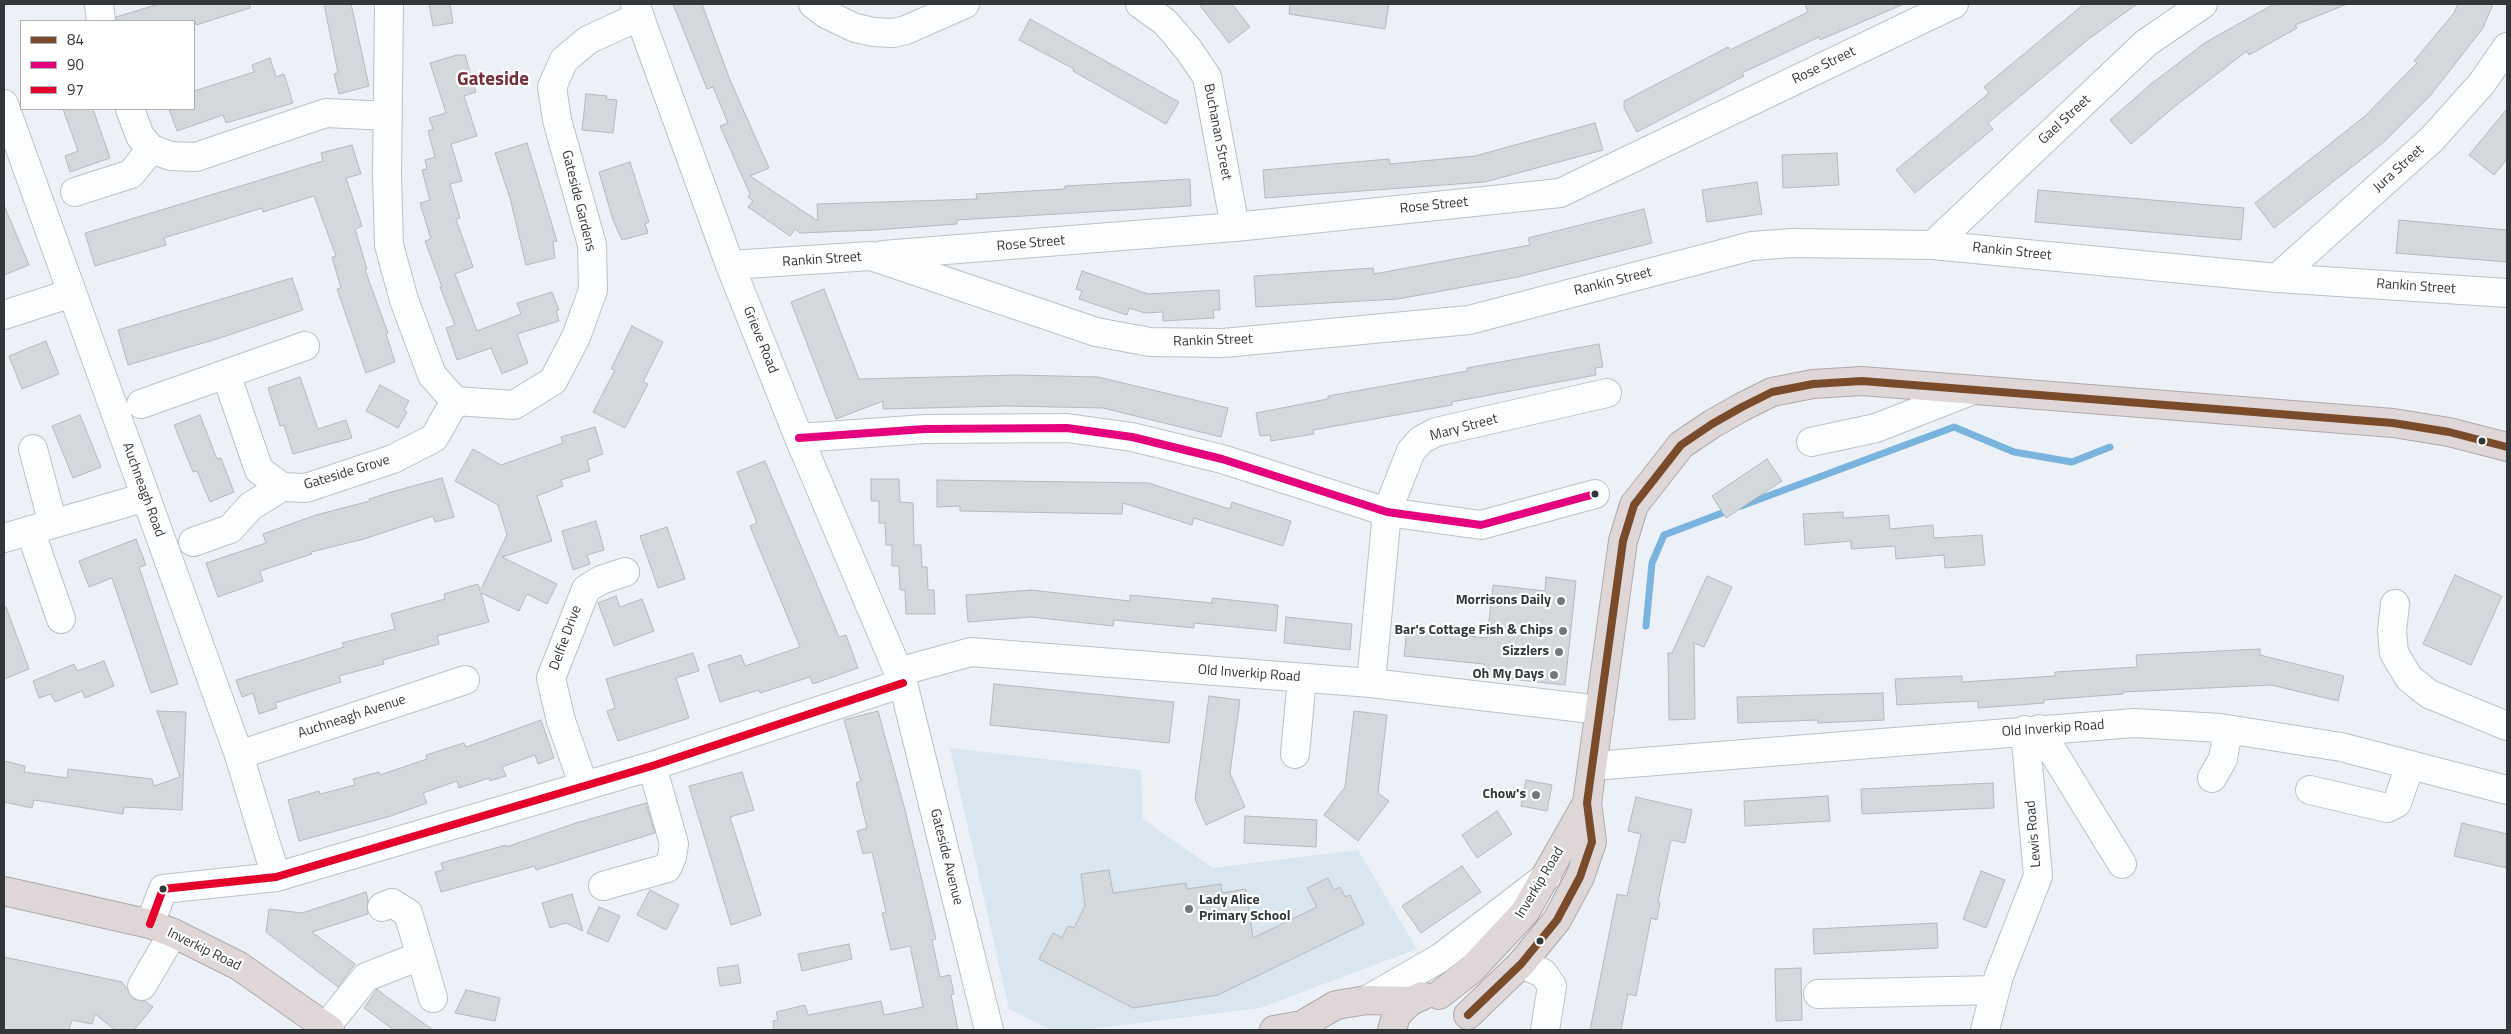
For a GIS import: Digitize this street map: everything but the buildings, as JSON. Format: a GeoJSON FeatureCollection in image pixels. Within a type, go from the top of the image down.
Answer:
{"type":"FeatureCollection","features":[{"type":"Feature","properties":{"kind":"highway","name":"Inverkip Road"},"geometry":{"type":"LineString","coordinates":[[1471,1023],[1556,920],[1580,877],[1592,842],[1587,803],[1625,532],[1634,505],[1681,445],[1719,419],[1772,392],[1813,384],[1862,382],[2393,423],[2449,432],[2507,447]]}},
{"type":"Feature","properties":{"kind":"highway","name":"Inverkip Road"},"geometry":{"type":"LineString","coordinates":[[1439,995],[1471,970],[1500,942],[1526,912],[1587,803]]}},
{"type":"Feature","properties":{"kind":"highway","name":"Inverkip Road"},"geometry":{"type":"LineString","coordinates":[[4,891],[161,929],[239,966],[328,1029]]}},
{"type":"Feature","properties":{"kind":"highway"},"geometry":{"type":"LineString","coordinates":[[1274,1030],[1313,1028],[1336,1005],[1367,1000],[1411,1001],[1429,995],[1439,995],[1461,1006],[1471,1023]]}},
{"type":"Feature","properties":{"kind":"highway"},"geometry":{"type":"LineString","coordinates":[[1392,1030],[1396,1016],[1411,1001]]}},
{"type":"Feature","properties":{"kind":"street"},"geometry":{"type":"LineString","coordinates":[[99,4],[101,20]]}},
{"type":"Feature","properties":{"kind":"street"},"geometry":{"type":"LineString","coordinates":[[388,4],[387,175],[389,245],[404,300],[432,375],[455,401]]}},
{"type":"Feature","properties":{"kind":"street"},"geometry":{"type":"LineString","coordinates":[[812,4],[826,14],[854,28],[892,33],[906,30],[965,4]]}},
{"type":"Feature","properties":{"kind":"street","name":"Buchanan Street"},"geometry":{"type":"LineString","coordinates":[[1140,4],[1165,22],[1188,49],[1207,77],[1235,227]]}},
{"type":"Feature","properties":{"kind":"street","name":"Rose Street"},"geometry":{"type":"LineString","coordinates":[[871,256],[1235,227],[1560,194],[1954,4]]}},
{"type":"Feature","properties":{"kind":"street","name":"Gael Street"},"geometry":{"type":"LineString","coordinates":[[1932,245],[2146,43],[2203,4]]}},
{"type":"Feature","properties":{"kind":"street","name":"Grieve Road"},"geometry":{"type":"LineString","coordinates":[[637,10],[730,265],[799,438],[901,678]]}},
{"type":"Feature","properties":{"kind":"street","name":"Gateside Gardens"},"geometry":{"type":"LineString","coordinates":[[455,401],[514,405],[553,381],[576,337],[593,290],[592,245],[557,120],[552,87],[564,60],[588,40],[637,10]]}},
{"type":"Feature","properties":{"kind":"street","name":"Jura Street"},"geometry":{"type":"LineString","coordinates":[[2277,278],[2432,139],[2482,83],[2507,47]]}},
{"type":"Feature","properties":{"kind":"street","name":"Auchneagh Road"},"geometry":{"type":"LineString","coordinates":[[4,104],[239,755],[276,877]]}},
{"type":"Feature","properties":{"kind":"street"},"geometry":{"type":"LineString","coordinates":[[130,110],[140,136],[151,149],[171,156],[196,156],[326,113],[388,116]]}},
{"type":"Feature","properties":{"kind":"street"},"geometry":{"type":"LineString","coordinates":[[75,192],[130,174],[151,149]]}},
{"type":"Feature","properties":{"kind":"street","name":"Rankin Street"},"geometry":{"type":"LineString","coordinates":[[730,265],[871,256],[1096,332],[1150,342],[1223,343],[1469,320],[1752,246],[1792,243],[1932,245],[2277,278],[2507,293]]}},
{"type":"Feature","properties":{"kind":"street"},"geometry":{"type":"LineString","coordinates":[[4,315],[72,293]]}},
{"type":"Feature","properties":{"kind":"street"},"geometry":{"type":"LineString","coordinates":[[141,404],[305,346]]}},
{"type":"Feature","properties":{"kind":"street"},"geometry":{"type":"LineString","coordinates":[[193,542],[230,529],[251,506],[282,487],[259,470],[226,374]]}},
{"type":"Feature","properties":{"kind":"street"},"geometry":{"type":"LineString","coordinates":[[1811,442],[1876,428],[1973,390]]}},
{"type":"Feature","properties":{"kind":"street","name":"Mary Street"},"geometry":{"type":"LineString","coordinates":[[1371,683],[1387,512],[1411,451],[1421,440],[1436,432],[1607,393]]}},
{"type":"Feature","properties":{"kind":"street","name":"Gateside Grove"},"geometry":{"type":"LineString","coordinates":[[282,487],[306,488],[393,459],[434,438],[455,401]]}},
{"type":"Feature","properties":{"kind":"street"},"geometry":{"type":"LineString","coordinates":[[799,438],[925,429],[1067,428],[1132,437],[1222,459],[1387,512],[1481,525],[1595,494]]}},
{"type":"Feature","properties":{"kind":"street"},"geometry":{"type":"LineString","coordinates":[[33,449],[41,527],[61,618]]}},
{"type":"Feature","properties":{"kind":"street"},"geometry":{"type":"LineString","coordinates":[[4,538],[146,497]]}},
{"type":"Feature","properties":{"kind":"street","name":"Delfie Drive"},"geometry":{"type":"LineString","coordinates":[[584,786],[561,721],[551,678],[586,589],[601,580],[625,572]]}},
{"type":"Feature","properties":{"kind":"street"},"geometry":{"type":"LineString","coordinates":[[2395,604],[2392,631],[2394,653],[2409,678],[2429,694],[2507,726]]}},
{"type":"Feature","properties":{"kind":"street","name":"Old Inverkip Road"},"geometry":{"type":"LineString","coordinates":[[161,929],[163,889],[276,877],[652,766],[971,652],[1371,683],[1600,710]]}},
{"type":"Feature","properties":{"kind":"street","name":"Gateside Avenue"},"geometry":{"type":"LineString","coordinates":[[901,678],[989,1030]]}},
{"type":"Feature","properties":{"kind":"street"},"geometry":{"type":"LineString","coordinates":[[1295,754],[1302,678]]}},
{"type":"Feature","properties":{"kind":"street","name":"Auchneagh Avenue"},"geometry":{"type":"LineString","coordinates":[[239,755],[465,680]]}},
{"type":"Feature","properties":{"kind":"street","name":"Old Inverkip Road"},"geometry":{"type":"LineString","coordinates":[[1593,766],[2134,723],[2228,730],[2341,747],[2507,790]]}},
{"type":"Feature","properties":{"kind":"street"},"geometry":{"type":"LineString","coordinates":[[2032,730],[2122,864]]}},
{"type":"Feature","properties":{"kind":"street","name":"Lewis Road"},"geometry":{"type":"LineString","coordinates":[[1985,1030],[1995,990],[2038,876],[2032,730]]}},
{"type":"Feature","properties":{"kind":"street"},"geometry":{"type":"LineString","coordinates":[[2212,778],[2223,759],[2228,730]]}},
{"type":"Feature","properties":{"kind":"street"},"geometry":{"type":"LineString","coordinates":[[2310,790],[2387,808],[2397,803],[2410,765]]}},
{"type":"Feature","properties":{"kind":"street"},"geometry":{"type":"LineString","coordinates":[[602,886],[667,868],[672,857],[674,844],[652,766]]}},
{"type":"Feature","properties":{"kind":"street"},"geometry":{"type":"LineString","coordinates":[[1367,1000],[1440,958],[1547,876]]}},
{"type":"Feature","properties":{"kind":"street"},"geometry":{"type":"LineString","coordinates":[[382,907],[392,903],[408,913],[433,998]]}},
{"type":"Feature","properties":{"kind":"street"},"geometry":{"type":"LineString","coordinates":[[142,986],[161,929]]}},
{"type":"Feature","properties":{"kind":"street"},"geometry":{"type":"LineString","coordinates":[[328,1029],[366,978],[420,956]]}},
{"type":"Feature","properties":{"kind":"street"},"geometry":{"type":"LineString","coordinates":[[1521,964],[1542,973],[1552,986],[1545,1030]]}},
{"type":"Feature","properties":{"kind":"street"},"geometry":{"type":"LineString","coordinates":[[1818,994],[1995,990]]}},
{"type":"Feature","properties":{"kind":"shaded area","name":"Lady Alice Primary School"},"geometry":{"type":"Polygon","coordinates":[[[950,748],[1141,770],[1143,819],[1213,868],[1358,850],[1417,949],[1260,1008],[1082,1030],[1052,1030],[1009,1009],[950,748]]]}},
{"type":"Feature","properties":{"kind":"waterway"},"geometry":{"type":"LineString","coordinates":[[1741,506],[1954,427],[2014,452],[2072,462],[2110,447]]}},
{"type":"Feature","properties":{"kind":"waterway"},"geometry":{"type":"LineString","coordinates":[[1646,626],[1652,563],[1664,535],[1730,510]]}},
{"type":"Feature","properties":{"kind":"transit line","name":"84"},"geometry":{"type":"LineString","coordinates":[[1468,1015],[1521,964],[1557,920],[1580,877],[1592,842],[1587,803],[1623,541],[1634,505],[1681,445],[1742,407],[1772,392],[1813,384],[1862,381],[2393,423],[2449,432],[2507,447]]}},
{"type":"Feature","properties":{"kind":"transit line","name":"90"},"geometry":{"type":"LineString","coordinates":[[799,438],[925,429],[1067,428],[1132,437],[1222,459],[1387,512],[1481,525],[1595,494]]}},
{"type":"Feature","properties":{"kind":"transit line","name":"97"},"geometry":{"type":"LineString","coordinates":[[150,924],[163,889],[276,877],[652,766],[903,683]]}},
{"type":"Feature","properties":{"kind":"place","name":"Morrisons Daily"},"geometry":{"type":"Point","coordinates":[1561,601]}},
{"type":"Feature","properties":{"kind":"place","name":"Bar's Cottage Fish & Chips"},"geometry":{"type":"Point","coordinates":[1563,631]}},
{"type":"Feature","properties":{"kind":"place","name":"Sizzlers"},"geometry":{"type":"Point","coordinates":[1559,652]}},
{"type":"Feature","properties":{"kind":"place","name":"Oh My Days"},"geometry":{"type":"Point","coordinates":[1554,675]}},
{"type":"Feature","properties":{"kind":"place","name":"Chow's"},"geometry":{"type":"Point","coordinates":[1536,795]}},
{"type":"Feature","properties":{"kind":"place","name":"Lady Alice Primary School"},"geometry":{"type":"Point","coordinates":[1189,909]}},
{"type":"Feature","properties":{"kind":"district","name":"Gateside"},"geometry":{"type":"Point","coordinates":[493,80]}}]}
